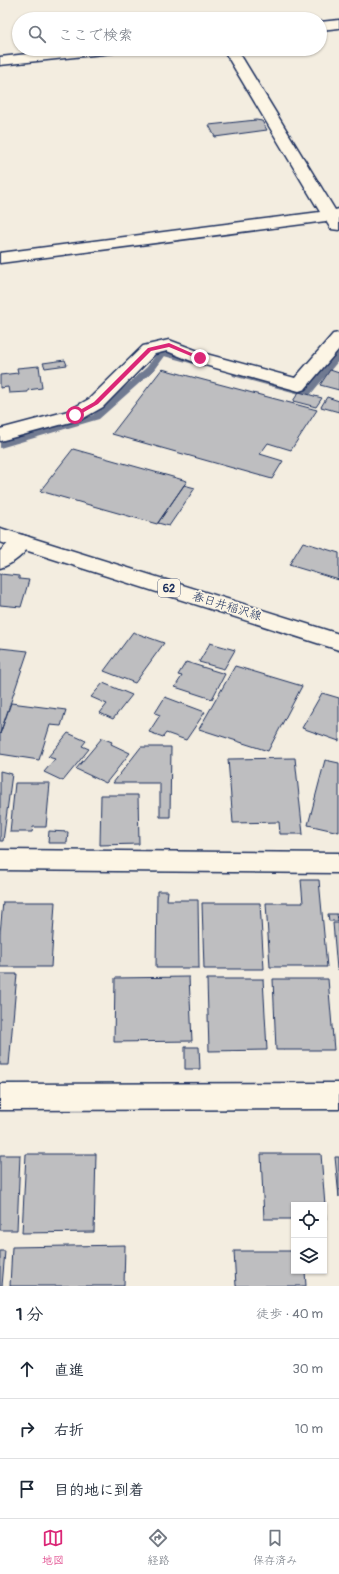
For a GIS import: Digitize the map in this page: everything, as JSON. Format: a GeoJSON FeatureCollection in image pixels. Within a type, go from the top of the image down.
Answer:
{"type":"FeatureCollection","features":[{"type":"Feature","properties":{"kind":"street"},"geometry":{"type":"LineString","coordinates":[[327,25],[339,24]]}},
{"type":"Feature","properties":{"kind":"street"},"geometry":{"type":"LineString","coordinates":[[0,61],[47,56]]}},
{"type":"Feature","properties":{"kind":"street"},"geometry":{"type":"LineString","coordinates":[[234,56],[335,214],[339,228]]}},
{"type":"Feature","properties":{"kind":"street"},"geometry":{"type":"LineString","coordinates":[[0,258],[335,214]]}},
{"type":"Feature","properties":{"kind":"street"},"geometry":{"type":"LineString","coordinates":[[0,435],[75,415],[96,403],[149,350],[169,345],[200,358],[299,385],[339,338]]}},
{"type":"Feature","properties":{"kind":"street","name":"春日井稲沢線"},"geometry":{"type":"LineString","coordinates":[[0,535],[339,642]]}},
{"type":"Feature","properties":{"kind":"street"},"geometry":{"type":"LineString","coordinates":[[0,561],[22,542]]}},
{"type":"Feature","properties":{"kind":"street"},"geometry":{"type":"LineString","coordinates":[[0,860],[339,863]]}},
{"type":"Feature","properties":{"kind":"street"},"geometry":{"type":"LineString","coordinates":[[0,1097],[339,1096]]}},
{"type":"Feature","properties":{"kind":"building"},"geometry":{"type":"Polygon","coordinates":[[[256,120],[262,121],[267,130],[215,137],[209,125],[256,120]]]}},
{"type":"Feature","properties":{"kind":"building"},"geometry":{"type":"Polygon","coordinates":[[[65,360],[67,365],[45,368],[43,363],[65,360]]]}},
{"type":"Feature","properties":{"kind":"building"},"geometry":{"type":"Polygon","coordinates":[[[39,366],[42,388],[28,390],[28,392],[9,393],[8,387],[0,388],[0,375],[18,373],[17,368],[39,366]]]}},
{"type":"Feature","properties":{"kind":"building"},"geometry":{"type":"Polygon","coordinates":[[[162,369],[317,410],[291,450],[268,443],[260,454],[283,461],[272,479],[112,434],[162,369]]]}},
{"type":"Feature","properties":{"kind":"building"},"geometry":{"type":"Polygon","coordinates":[[[330,370],[339,373],[339,390],[320,385],[330,370]]]}},
{"type":"Feature","properties":{"kind":"building"},"geometry":{"type":"Polygon","coordinates":[[[299,392],[322,398],[316,407],[293,401],[299,392]]]}},
{"type":"Feature","properties":{"kind":"building"},"geometry":{"type":"Polygon","coordinates":[[[327,397],[339,401],[339,412],[321,407],[327,397]]]}},
{"type":"Feature","properties":{"kind":"building"},"geometry":{"type":"Polygon","coordinates":[[[73,449],[187,481],[157,524],[40,491],[73,449]]]}},
{"type":"Feature","properties":{"kind":"building"},"geometry":{"type":"Polygon","coordinates":[[[184,485],[195,488],[169,526],[158,523],[184,485]]]}},
{"type":"Feature","properties":{"kind":"building"},"geometry":{"type":"Polygon","coordinates":[[[303,542],[339,553],[339,580],[289,565],[303,542]]]}},
{"type":"Feature","properties":{"kind":"building"},"geometry":{"type":"Polygon","coordinates":[[[0,574],[19,576],[19,579],[29,580],[21,607],[0,605],[0,574]]]}},
{"type":"Feature","properties":{"kind":"building"},"geometry":{"type":"Polygon","coordinates":[[[133,632],[164,643],[135,683],[104,671],[133,632]]]}},
{"type":"Feature","properties":{"kind":"building"},"geometry":{"type":"Polygon","coordinates":[[[210,643],[235,650],[224,669],[199,662],[210,643]]]}},
{"type":"Feature","properties":{"kind":"building"},"geometry":{"type":"Polygon","coordinates":[[[0,648],[28,651],[0,734],[0,648]]]}},
{"type":"Feature","properties":{"kind":"building"},"geometry":{"type":"Polygon","coordinates":[[[186,662],[225,674],[212,699],[175,687],[182,676],[178,675],[186,662]]]}},
{"type":"Feature","properties":{"kind":"building"},"geometry":{"type":"Polygon","coordinates":[[[235,666],[302,686],[268,751],[199,729],[235,666]]]}},
{"type":"Feature","properties":{"kind":"building"},"geometry":{"type":"Polygon","coordinates":[[[103,683],[132,695],[113,719],[100,713],[107,704],[91,697],[103,683]]]}},
{"type":"Feature","properties":{"kind":"building"},"geometry":{"type":"Polygon","coordinates":[[[322,693],[339,698],[339,741],[302,728],[322,693]]]}},
{"type":"Feature","properties":{"kind":"building"},"geometry":{"type":"Polygon","coordinates":[[[165,697],[205,712],[186,740],[166,733],[163,737],[149,732],[160,715],[155,713],[165,697]]]}},
{"type":"Feature","properties":{"kind":"building"},"geometry":{"type":"Polygon","coordinates":[[[11,703],[66,710],[61,726],[50,725],[39,760],[0,754],[0,734],[11,703]]]}},
{"type":"Feature","properties":{"kind":"building"},"geometry":{"type":"Polygon","coordinates":[[[68,733],[86,741],[82,746],[89,749],[63,781],[44,772],[55,759],[48,757],[68,733]]]}},
{"type":"Feature","properties":{"kind":"building"},"geometry":{"type":"Polygon","coordinates":[[[102,738],[130,753],[106,783],[76,769],[102,738]]]}},
{"type":"Feature","properties":{"kind":"building"},"geometry":{"type":"Polygon","coordinates":[[[141,747],[171,747],[170,817],[160,817],[160,783],[113,783],[141,747]]]}},
{"type":"Feature","properties":{"kind":"building"},"geometry":{"type":"Polygon","coordinates":[[[295,758],[303,834],[280,834],[279,822],[233,823],[228,759],[295,758]]]}},
{"type":"Feature","properties":{"kind":"building"},"geometry":{"type":"Polygon","coordinates":[[[325,760],[339,763],[339,832],[308,825],[325,760]]]}},
{"type":"Feature","properties":{"kind":"building"},"geometry":{"type":"Polygon","coordinates":[[[0,771],[12,774],[3,841],[0,841],[0,771]]]}},
{"type":"Feature","properties":{"kind":"building"},"geometry":{"type":"Polygon","coordinates":[[[15,783],[50,783],[46,827],[33,827],[32,832],[10,832],[15,783]]]}},
{"type":"Feature","properties":{"kind":"building"},"geometry":{"type":"Polygon","coordinates":[[[101,795],[138,795],[139,844],[100,845],[101,795]]]}},
{"type":"Feature","properties":{"kind":"building"},"geometry":{"type":"Polygon","coordinates":[[[49,831],[68,832],[67,843],[48,843],[49,831]]]}},
{"type":"Feature","properties":{"kind":"building"},"geometry":{"type":"Polygon","coordinates":[[[301,880],[319,880],[327,967],[270,967],[266,903],[303,903],[301,880]]]}},
{"type":"Feature","properties":{"kind":"building"},"geometry":{"type":"Polygon","coordinates":[[[157,891],[168,891],[167,900],[198,900],[199,968],[156,968],[157,891]]]}},
{"type":"Feature","properties":{"kind":"building"},"geometry":{"type":"Polygon","coordinates":[[[3,902],[55,902],[51,967],[0,967],[0,933],[3,902]]]}},
{"type":"Feature","properties":{"kind":"building"},"geometry":{"type":"Polygon","coordinates":[[[202,903],[260,903],[264,969],[204,969],[202,903]]]}},
{"type":"Feature","properties":{"kind":"building"},"geometry":{"type":"Polygon","coordinates":[[[328,914],[337,914],[338,921],[329,921],[328,914]]]}},
{"type":"Feature","properties":{"kind":"building"},"geometry":{"type":"Polygon","coordinates":[[[333,923],[339,923],[339,969],[337,969],[333,923]]]}},
{"type":"Feature","properties":{"kind":"building"},"geometry":{"type":"Polygon","coordinates":[[[0,974],[17,974],[9,1065],[0,1065],[0,974]]]}},
{"type":"Feature","properties":{"kind":"building"},"geometry":{"type":"Polygon","coordinates":[[[189,977],[192,1041],[114,1042],[115,978],[189,977]]]}},
{"type":"Feature","properties":{"kind":"building"},"geometry":{"type":"Polygon","coordinates":[[[207,979],[263,979],[267,1050],[209,1051],[207,979]]]}},
{"type":"Feature","properties":{"kind":"building"},"geometry":{"type":"Polygon","coordinates":[[[273,979],[328,979],[334,1050],[276,1050],[273,979]]]}},
{"type":"Feature","properties":{"kind":"building"},"geometry":{"type":"Polygon","coordinates":[[[185,1047],[199,1047],[200,1069],[185,1069],[185,1047]]]}},
{"type":"Feature","properties":{"kind":"building"},"geometry":{"type":"Polygon","coordinates":[[[26,1154],[96,1154],[94,1232],[22,1233],[26,1154]]]}},
{"type":"Feature","properties":{"kind":"building"},"geometry":{"type":"Polygon","coordinates":[[[261,1154],[321,1154],[325,1202],[291,1202],[291,1219],[264,1219],[261,1154]]]}},
{"type":"Feature","properties":{"kind":"building"},"geometry":{"type":"Polygon","coordinates":[[[0,1155],[20,1155],[17,1230],[0,1230],[0,1155]]]}},
{"type":"Feature","properties":{"kind":"building"},"geometry":{"type":"Polygon","coordinates":[[[335,1157],[339,1157],[339,1197],[335,1157]]]}},
{"type":"Feature","properties":{"kind":"building"},"geometry":{"type":"Polygon","coordinates":[[[125,1245],[124,1286],[10,1286],[12,1247],[125,1245]]]}},
{"type":"Feature","properties":{"kind":"building"},"geometry":{"type":"Polygon","coordinates":[[[0,1251],[5,1251],[2,1286],[0,1286],[0,1251]]]}},
{"type":"Feature","properties":{"kind":"building"},"geometry":{"type":"Polygon","coordinates":[[[234,1251],[291,1251],[291,1274],[305,1274],[306,1286],[236,1286],[234,1251]]]}},
{"type":"Feature","properties":{"kind":"waterway"},"geometry":{"type":"LineString","coordinates":[[0,445],[96,417],[150,369],[162,353],[205,365]]}},
{"type":"Feature","properties":{"kind":"waterway"},"geometry":{"type":"LineString","coordinates":[[236,374],[307,393],[339,355]]}},
{"type":"Feature","properties":{"kind":"route"},"geometry":{"type":"LineString","coordinates":[[75,415],[96,403],[149,350],[169,345],[200,358]]}}]}
